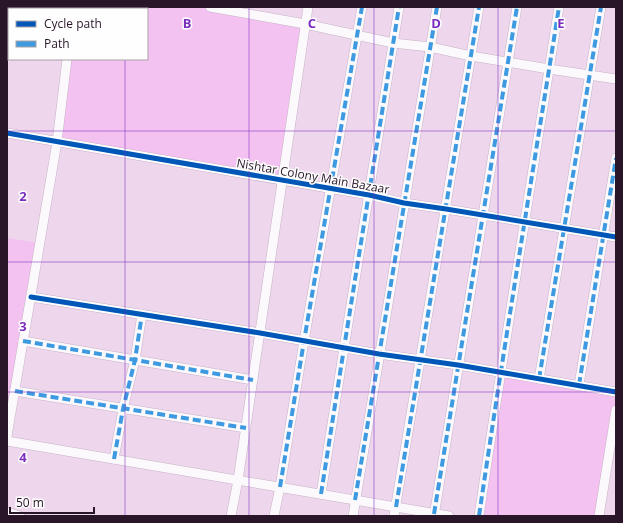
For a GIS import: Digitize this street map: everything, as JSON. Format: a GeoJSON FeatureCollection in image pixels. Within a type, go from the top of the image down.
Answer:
{"type":"FeatureCollection","features":[{"type":"Feature","properties":{"kind":"street"},"geometry":{"type":"LineString","coordinates":[[210,7],[305,24],[393,43],[430,47],[471,56],[616,79]]}},
{"type":"Feature","properties":{"kind":"street"},"geometry":{"type":"LineString","coordinates":[[231,516],[246,428],[308,7]]}},
{"type":"Feature","properties":{"kind":"street"},"geometry":{"type":"LineString","coordinates":[[274,516],[362,7]]}},
{"type":"Feature","properties":{"kind":"street"},"geometry":{"type":"LineString","coordinates":[[321,494],[399,7]]}},
{"type":"Feature","properties":{"kind":"street"},"geometry":{"type":"LineString","coordinates":[[353,516],[437,7]]}},
{"type":"Feature","properties":{"kind":"street"},"geometry":{"type":"LineString","coordinates":[[395,511],[480,7]]}},
{"type":"Feature","properties":{"kind":"street"},"geometry":{"type":"LineString","coordinates":[[434,515],[517,7]]}},
{"type":"Feature","properties":{"kind":"street"},"geometry":{"type":"LineString","coordinates":[[479,516],[500,372],[559,7]]}},
{"type":"Feature","properties":{"kind":"street"},"geometry":{"type":"LineString","coordinates":[[539,379],[601,7]]}},
{"type":"Feature","properties":{"kind":"street"},"geometry":{"type":"LineString","coordinates":[[7,436],[57,142],[67,60]]}},
{"type":"Feature","properties":{"kind":"street","name":"Nishtar Colony Main Bazaar"},"geometry":{"type":"LineString","coordinates":[[7,133],[331,188],[404,203],[446,208],[616,237]]}},
{"type":"Feature","properties":{"kind":"street"},"geometry":{"type":"LineString","coordinates":[[579,386],[616,158]]}},
{"type":"Feature","properties":{"kind":"street"},"geometry":{"type":"LineString","coordinates":[[30,297],[260,333],[379,354],[458,365],[616,392]]}},
{"type":"Feature","properties":{"kind":"street"},"geometry":{"type":"LineString","coordinates":[[114,459],[123,409],[135,360],[142,314]]}},
{"type":"Feature","properties":{"kind":"street"},"geometry":{"type":"LineString","coordinates":[[23,341],[253,380]]}},
{"type":"Feature","properties":{"kind":"street"},"geometry":{"type":"LineString","coordinates":[[15,391],[246,428]]}},
{"type":"Feature","properties":{"kind":"street"},"geometry":{"type":"LineString","coordinates":[[599,516],[616,410]]}},
{"type":"Feature","properties":{"kind":"street"},"geometry":{"type":"LineString","coordinates":[[7,441],[355,500],[395,511],[449,516]]}},
{"type":"Feature","properties":{"kind":"street"},"geometry":{"type":"LineString","coordinates":[[7,512],[20,516]]}},
{"type":"Feature","properties":{"kind":"shaded area"},"geometry":{"type":"Polygon","coordinates":[[[210,7],[305,24],[283,180],[57,142],[67,60],[148,60],[148,8],[73,8],[210,7]]]}},
{"type":"Feature","properties":{"kind":"shaded area"},"geometry":{"type":"Polygon","coordinates":[[[7,238],[40,243],[7,436],[7,238]]]}},
{"type":"Feature","properties":{"kind":"shaded area"},"geometry":{"type":"Polygon","coordinates":[[[500,373],[616,392],[616,410],[599,516],[479,516],[500,373]]]}},
{"type":"Feature","properties":{"kind":"marked path"},"geometry":{"type":"LineString","coordinates":[[280,487],[362,7]]}},
{"type":"Feature","properties":{"kind":"marked path"},"geometry":{"type":"LineString","coordinates":[[321,494],[399,7]]}},
{"type":"Feature","properties":{"kind":"marked path"},"geometry":{"type":"LineString","coordinates":[[355,500],[437,7]]}},
{"type":"Feature","properties":{"kind":"marked path"},"geometry":{"type":"LineString","coordinates":[[396,507],[479,7]]}},
{"type":"Feature","properties":{"kind":"marked path"},"geometry":{"type":"LineString","coordinates":[[434,514],[517,7]]}},
{"type":"Feature","properties":{"kind":"marked path"},"geometry":{"type":"LineString","coordinates":[[479,516],[559,7]]}},
{"type":"Feature","properties":{"kind":"marked path"},"geometry":{"type":"LineString","coordinates":[[539,379],[601,7]]}},
{"type":"Feature","properties":{"kind":"marked path"},"geometry":{"type":"LineString","coordinates":[[579,385],[616,158]]}},
{"type":"Feature","properties":{"kind":"marked path"},"geometry":{"type":"LineString","coordinates":[[114,459],[123,409],[135,360],[142,314]]}},
{"type":"Feature","properties":{"kind":"marked path"},"geometry":{"type":"LineString","coordinates":[[23,341],[253,380]]}},
{"type":"Feature","properties":{"kind":"marked path"},"geometry":{"type":"LineString","coordinates":[[15,391],[246,428]]}},
{"type":"Feature","properties":{"kind":"cycle path"},"geometry":{"type":"LineString","coordinates":[[7,133],[369,195],[404,203],[616,237]]}},
{"type":"Feature","properties":{"kind":"cycle path"},"geometry":{"type":"LineString","coordinates":[[31,297],[260,333],[379,354],[458,365],[616,392]]}}]}
